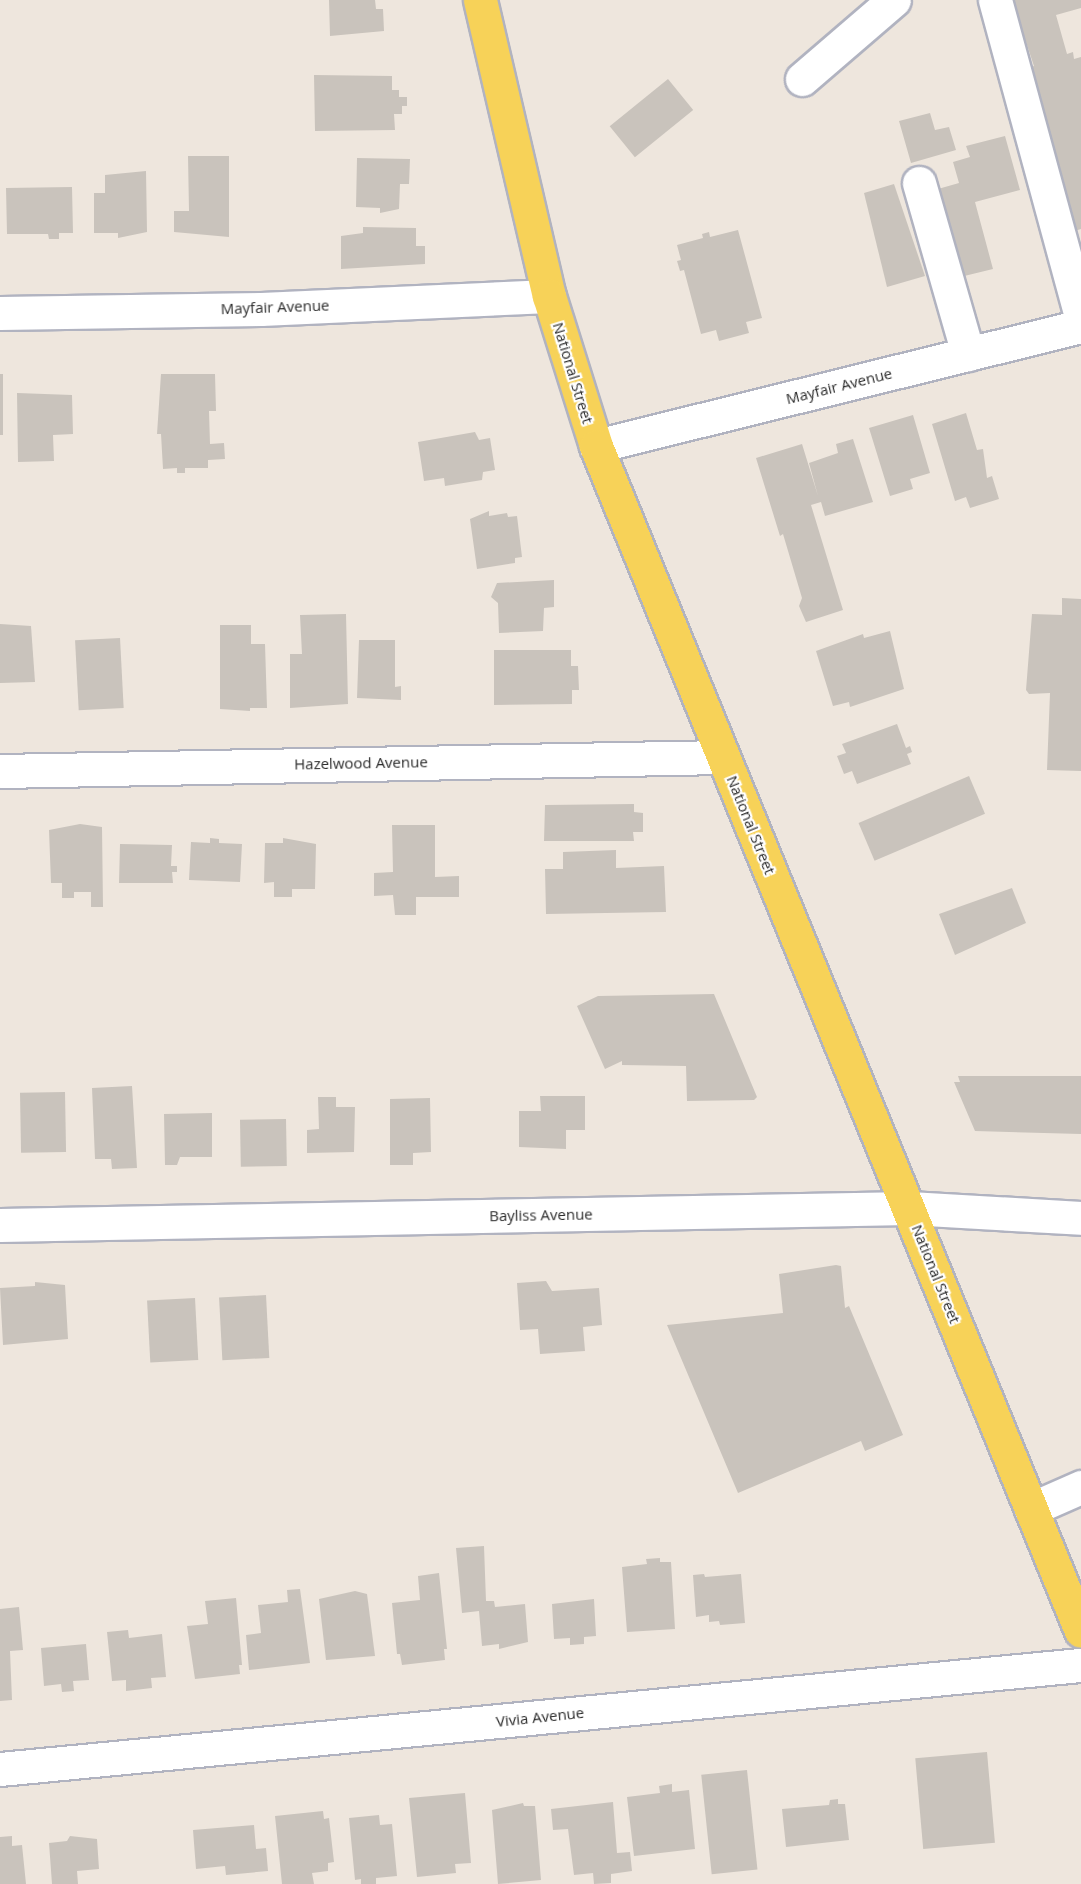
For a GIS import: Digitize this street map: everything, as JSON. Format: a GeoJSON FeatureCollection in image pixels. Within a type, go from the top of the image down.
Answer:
{"type":"FeatureCollection","features":[{"type":"Feature","properties":{"kind":"main road","name":"National Street"},"geometry":{"type":"LineString","coordinates":[[480,0],[549,296],[596,446],[1031,1509],[1077,1611]]}},
{"type":"Feature","properties":{"kind":"street"},"geometry":{"type":"LineString","coordinates":[[802,79],[894,0]]}},
{"type":"Feature","properties":{"kind":"street"},"geometry":{"type":"LineString","coordinates":[[995,0],[1081,317]]}},
{"type":"Feature","properties":{"kind":"street"},"geometry":{"type":"LineString","coordinates":[[919,183],[968,354]]}},
{"type":"Feature","properties":{"kind":"street","name":"Mayfair Avenue"},"geometry":{"type":"LineString","coordinates":[[0,313],[261,309],[549,296]]}},
{"type":"Feature","properties":{"kind":"street","name":"Mayfair Avenue"},"geometry":{"type":"LineString","coordinates":[[596,446],[1081,326]]}},
{"type":"Feature","properties":{"kind":"street","name":"Hazelwood Avenue"},"geometry":{"type":"LineString","coordinates":[[0,771],[722,757]]}},
{"type":"Feature","properties":{"kind":"street","name":"Bayliss Avenue"},"geometry":{"type":"LineString","coordinates":[[0,1225],[909,1208],[1081,1218]]}},
{"type":"Feature","properties":{"kind":"street"},"geometry":{"type":"LineString","coordinates":[[1031,1509],[1081,1487]]}},
{"type":"Feature","properties":{"kind":"street","name":"Vivia Avenue"},"geometry":{"type":"LineString","coordinates":[[0,1769],[1081,1665]]}},
{"type":"Feature","properties":{"kind":"building"},"geometry":{"type":"Polygon","coordinates":[[[329,0],[375,0],[376,9],[383,9],[384,31],[330,36],[329,0]]]}},
{"type":"Feature","properties":{"kind":"building"},"geometry":{"type":"Polygon","coordinates":[[[1012,0],[1081,0],[1081,8],[1056,15],[1067,54],[1073,52],[1074,59],[1081,57],[1081,229],[1064,234],[1021,70],[1034,66],[1012,0]]]}},
{"type":"Feature","properties":{"kind":"building"},"geometry":{"type":"Polygon","coordinates":[[[314,75],[392,76],[392,90],[399,90],[399,97],[407,97],[407,106],[402,106],[402,114],[394,114],[395,130],[315,131],[314,75]]]}},
{"type":"Feature","properties":{"kind":"building"},"geometry":{"type":"Polygon","coordinates":[[[668,79],[693,110],[635,157],[610,126],[668,79]]]}},
{"type":"Feature","properties":{"kind":"building"},"geometry":{"type":"Polygon","coordinates":[[[930,113],[935,130],[949,127],[956,150],[911,163],[899,121],[930,113]]]}},
{"type":"Feature","properties":{"kind":"building"},"geometry":{"type":"Polygon","coordinates":[[[1005,136],[1020,190],[975,202],[993,269],[956,278],[934,199],[940,197],[938,189],[959,183],[953,162],[970,157],[966,146],[1005,136]]]}},
{"type":"Feature","properties":{"kind":"building"},"geometry":{"type":"Polygon","coordinates":[[[188,156],[229,156],[229,237],[174,232],[174,211],[189,211],[188,156]]]}},
{"type":"Feature","properties":{"kind":"building"},"geometry":{"type":"Polygon","coordinates":[[[357,158],[410,159],[409,184],[400,184],[399,209],[380,213],[380,208],[356,207],[357,158]]]}},
{"type":"Feature","properties":{"kind":"building"},"geometry":{"type":"Polygon","coordinates":[[[146,171],[147,232],[118,238],[118,233],[94,233],[94,193],[105,193],[105,175],[146,171]]]}},
{"type":"Feature","properties":{"kind":"building"},"geometry":{"type":"Polygon","coordinates":[[[894,184],[925,276],[887,287],[864,193],[894,184]]]}},
{"type":"Feature","properties":{"kind":"building"},"geometry":{"type":"Polygon","coordinates":[[[72,187],[73,233],[59,233],[59,239],[49,239],[48,234],[7,234],[6,188],[72,187]]]}},
{"type":"Feature","properties":{"kind":"building"},"geometry":{"type":"Polygon","coordinates":[[[363,227],[416,228],[416,246],[425,246],[425,264],[341,269],[341,236],[363,233],[363,227]]]}},
{"type":"Feature","properties":{"kind":"building"},"geometry":{"type":"Polygon","coordinates":[[[738,230],[762,318],[746,322],[749,333],[719,341],[716,330],[701,334],[684,270],[680,271],[677,261],[681,260],[677,245],[703,238],[702,234],[709,232],[710,237],[738,230]]]}},
{"type":"Feature","properties":{"kind":"building"},"geometry":{"type":"Polygon","coordinates":[[[0,374],[3,374],[3,435],[0,435],[0,374]]]}},
{"type":"Feature","properties":{"kind":"building"},"geometry":{"type":"Polygon","coordinates":[[[161,374],[215,374],[216,411],[209,411],[210,444],[224,443],[225,459],[208,460],[208,468],[185,468],[185,473],[177,473],[177,468],[163,469],[161,434],[157,434],[161,374]]]}},
{"type":"Feature","properties":{"kind":"building"},"geometry":{"type":"Polygon","coordinates":[[[17,393],[72,395],[73,434],[53,435],[54,461],[18,462],[17,393]]]}},
{"type":"Feature","properties":{"kind":"building"},"geometry":{"type":"Polygon","coordinates":[[[966,413],[977,450],[983,449],[987,478],[992,476],[999,499],[970,508],[966,497],[955,501],[932,424],[966,413]]]}},
{"type":"Feature","properties":{"kind":"building"},"geometry":{"type":"Polygon","coordinates":[[[913,415],[930,473],[910,479],[913,489],[890,496],[869,428],[913,415]]]}},
{"type":"Feature","properties":{"kind":"building"},"geometry":{"type":"Polygon","coordinates":[[[475,432],[479,440],[490,438],[495,470],[483,472],[482,480],[445,486],[444,478],[424,481],[418,442],[475,432]]]}},
{"type":"Feature","properties":{"kind":"building"},"geometry":{"type":"Polygon","coordinates":[[[853,439],[873,502],[825,516],[821,502],[811,505],[843,610],[806,622],[799,606],[802,598],[783,534],[780,536],[756,458],[802,444],[818,496],[809,463],[838,453],[836,444],[853,439]]]}},
{"type":"Feature","properties":{"kind":"building"},"geometry":{"type":"Polygon","coordinates":[[[489,511],[489,516],[507,513],[508,517],[517,516],[522,557],[515,558],[515,563],[477,569],[470,519],[489,511]]]}},
{"type":"Feature","properties":{"kind":"building"},"geometry":{"type":"Polygon","coordinates":[[[554,580],[554,607],[544,608],[543,631],[499,633],[498,603],[491,597],[497,583],[554,580]]]}},
{"type":"Feature","properties":{"kind":"building"},"geometry":{"type":"Polygon","coordinates":[[[1062,598],[1081,599],[1081,771],[1047,770],[1050,693],[1029,694],[1026,690],[1032,614],[1062,615],[1062,598]]]}},
{"type":"Feature","properties":{"kind":"building"},"geometry":{"type":"Polygon","coordinates":[[[346,614],[348,704],[290,708],[290,654],[302,654],[300,615],[346,614]]]}},
{"type":"Feature","properties":{"kind":"building"},"geometry":{"type":"Polygon","coordinates":[[[0,624],[31,626],[35,682],[0,683],[0,624]]]}},
{"type":"Feature","properties":{"kind":"building"},"geometry":{"type":"Polygon","coordinates":[[[220,625],[251,625],[251,644],[265,644],[267,708],[250,708],[250,711],[220,709],[220,625]]]}},
{"type":"Feature","properties":{"kind":"building"},"geometry":{"type":"Polygon","coordinates":[[[890,631],[904,689],[850,707],[849,702],[833,706],[816,651],[863,634],[864,638],[890,631]]]}},
{"type":"Feature","properties":{"kind":"building"},"geometry":{"type":"Polygon","coordinates":[[[120,638],[124,708],[79,710],[75,640],[120,638]]]}},
{"type":"Feature","properties":{"kind":"building"},"geometry":{"type":"Polygon","coordinates":[[[359,640],[395,640],[395,687],[401,686],[401,700],[357,698],[359,640]]]}},
{"type":"Feature","properties":{"kind":"building"},"geometry":{"type":"Polygon","coordinates":[[[494,650],[571,650],[571,666],[578,666],[579,690],[572,690],[572,704],[494,705],[494,650]]]}},
{"type":"Feature","properties":{"kind":"building"},"geometry":{"type":"Polygon","coordinates":[[[897,724],[906,748],[910,746],[912,752],[907,754],[911,764],[857,784],[852,771],[844,774],[837,756],[846,753],[842,744],[897,724]]]}},
{"type":"Feature","properties":{"kind":"building"},"geometry":{"type":"Polygon","coordinates":[[[969,776],[985,814],[875,861],[859,823],[969,776]]]}},
{"type":"Feature","properties":{"kind":"building"},"geometry":{"type":"Polygon","coordinates":[[[634,804],[634,812],[643,813],[643,832],[633,832],[634,841],[544,841],[545,805],[634,804]]]}},
{"type":"Feature","properties":{"kind":"building"},"geometry":{"type":"Polygon","coordinates":[[[80,824],[102,827],[103,907],[91,907],[91,892],[74,892],[74,898],[62,898],[62,883],[51,883],[49,830],[80,824]]]}},
{"type":"Feature","properties":{"kind":"building"},"geometry":{"type":"Polygon","coordinates":[[[392,825],[435,825],[435,877],[459,876],[459,897],[416,897],[416,915],[395,915],[393,895],[374,896],[374,873],[393,872],[392,825]]]}},
{"type":"Feature","properties":{"kind":"building"},"geometry":{"type":"Polygon","coordinates":[[[210,838],[219,839],[219,843],[242,844],[240,882],[189,880],[191,842],[210,843],[210,838]]]}},
{"type":"Feature","properties":{"kind":"building"},"geometry":{"type":"Polygon","coordinates":[[[283,838],[316,844],[315,889],[292,889],[292,897],[274,897],[274,882],[264,883],[265,843],[283,843],[283,838]]]}},
{"type":"Feature","properties":{"kind":"building"},"geometry":{"type":"Polygon","coordinates":[[[120,844],[172,845],[171,866],[177,866],[177,872],[172,872],[173,883],[119,883],[120,844]]]}},
{"type":"Feature","properties":{"kind":"building"},"geometry":{"type":"Polygon","coordinates":[[[616,850],[616,868],[664,866],[666,912],[546,914],[545,869],[563,869],[563,852],[616,850]]]}},
{"type":"Feature","properties":{"kind":"building"},"geometry":{"type":"Polygon","coordinates":[[[1012,888],[1026,923],[955,955],[939,914],[1012,888]]]}},
{"type":"Feature","properties":{"kind":"building"},"geometry":{"type":"Polygon","coordinates":[[[714,994],[757,1097],[754,1100],[687,1101],[686,1066],[622,1065],[622,1061],[605,1069],[577,1006],[598,996],[714,994]]]}},
{"type":"Feature","properties":{"kind":"building"},"geometry":{"type":"Polygon","coordinates":[[[958,1076],[1081,1076],[1081,1134],[975,1131],[954,1082],[960,1082],[958,1076]]]}},
{"type":"Feature","properties":{"kind":"building"},"geometry":{"type":"Polygon","coordinates":[[[132,1086],[137,1168],[112,1169],[111,1159],[95,1159],[92,1088],[132,1086]]]}},
{"type":"Feature","properties":{"kind":"building"},"geometry":{"type":"Polygon","coordinates":[[[65,1092],[66,1152],[21,1153],[20,1093],[65,1092]]]}},
{"type":"Feature","properties":{"kind":"building"},"geometry":{"type":"Polygon","coordinates":[[[540,1096],[585,1096],[585,1130],[566,1130],[566,1149],[519,1147],[519,1111],[541,1111],[540,1096]]]}},
{"type":"Feature","properties":{"kind":"building"},"geometry":{"type":"Polygon","coordinates":[[[318,1097],[336,1097],[336,1107],[355,1107],[354,1152],[307,1153],[307,1130],[319,1129],[318,1097]]]}},
{"type":"Feature","properties":{"kind":"building"},"geometry":{"type":"Polygon","coordinates":[[[430,1098],[431,1152],[413,1153],[413,1165],[390,1165],[390,1099],[430,1098]]]}},
{"type":"Feature","properties":{"kind":"building"},"geometry":{"type":"Polygon","coordinates":[[[212,1113],[212,1157],[180,1157],[177,1165],[165,1165],[164,1114],[212,1113]]]}},
{"type":"Feature","properties":{"kind":"building"},"geometry":{"type":"Polygon","coordinates":[[[286,1119],[287,1166],[241,1167],[240,1120],[286,1119]]]}},
{"type":"Feature","properties":{"kind":"building"},"geometry":{"type":"Polygon","coordinates":[[[841,1266],[845,1308],[849,1306],[903,1435],[865,1451],[861,1441],[738,1493],[667,1325],[783,1313],[779,1274],[841,1266]]]}},
{"type":"Feature","properties":{"kind":"building"},"geometry":{"type":"Polygon","coordinates":[[[546,1281],[552,1291],[599,1288],[602,1325],[583,1327],[585,1351],[540,1354],[538,1329],[520,1330],[517,1283],[546,1281]]]}},
{"type":"Feature","properties":{"kind":"building"},"geometry":{"type":"Polygon","coordinates":[[[35,1282],[65,1285],[68,1339],[3,1345],[0,1288],[35,1286],[35,1282]]]}},
{"type":"Feature","properties":{"kind":"building"},"geometry":{"type":"Polygon","coordinates":[[[266,1295],[269,1358],[222,1360],[219,1297],[266,1295]]]}},
{"type":"Feature","properties":{"kind":"building"},"geometry":{"type":"Polygon","coordinates":[[[195,1298],[198,1360],[150,1362],[147,1301],[195,1298]]]}},
{"type":"Feature","properties":{"kind":"building"},"geometry":{"type":"Polygon","coordinates":[[[484,1546],[486,1601],[494,1601],[495,1607],[525,1604],[528,1642],[499,1649],[499,1644],[482,1646],[479,1611],[462,1613],[456,1548],[484,1546]]]}},
{"type":"Feature","properties":{"kind":"building"},"geometry":{"type":"Polygon","coordinates":[[[660,1558],[660,1562],[671,1562],[675,1629],[627,1632],[622,1567],[647,1564],[646,1559],[660,1558]]]}},
{"type":"Feature","properties":{"kind":"building"},"geometry":{"type":"Polygon","coordinates":[[[439,1573],[447,1649],[444,1649],[445,1660],[402,1665],[400,1654],[397,1654],[392,1603],[420,1600],[418,1576],[439,1573]]]}},
{"type":"Feature","properties":{"kind":"building"},"geometry":{"type":"Polygon","coordinates":[[[704,1574],[705,1577],[741,1574],[745,1623],[720,1625],[719,1621],[709,1622],[709,1615],[696,1617],[693,1575],[704,1574]]]}},
{"type":"Feature","properties":{"kind":"building"},"geometry":{"type":"Polygon","coordinates":[[[300,1589],[310,1663],[249,1670],[246,1635],[261,1633],[258,1605],[288,1602],[287,1590],[300,1589]]]}},
{"type":"Feature","properties":{"kind":"building"},"geometry":{"type":"Polygon","coordinates":[[[355,1591],[367,1594],[375,1656],[326,1660],[319,1599],[355,1591]]]}},
{"type":"Feature","properties":{"kind":"building"},"geometry":{"type":"Polygon","coordinates":[[[236,1598],[242,1665],[239,1665],[240,1674],[195,1679],[187,1626],[208,1624],[205,1601],[236,1598]]]}},
{"type":"Feature","properties":{"kind":"building"},"geometry":{"type":"Polygon","coordinates":[[[594,1599],[596,1636],[584,1637],[584,1644],[570,1645],[570,1638],[554,1639],[552,1604],[594,1599]]]}},
{"type":"Feature","properties":{"kind":"building"},"geometry":{"type":"Polygon","coordinates":[[[19,1607],[23,1650],[10,1651],[12,1700],[0,1701],[0,1609],[19,1607]]]}},
{"type":"Feature","properties":{"kind":"building"},"geometry":{"type":"Polygon","coordinates":[[[128,1630],[129,1638],[162,1634],[166,1677],[151,1678],[152,1688],[126,1691],[126,1680],[112,1681],[107,1632],[128,1630]]]}},
{"type":"Feature","properties":{"kind":"building"},"geometry":{"type":"Polygon","coordinates":[[[86,1644],[89,1680],[73,1681],[74,1691],[62,1692],[61,1684],[44,1686],[41,1648],[86,1644]]]}},
{"type":"Feature","properties":{"kind":"building"},"geometry":{"type":"Polygon","coordinates":[[[987,1752],[995,1843],[923,1849],[915,1758],[987,1752]]]}},
{"type":"Feature","properties":{"kind":"building"},"geometry":{"type":"Polygon","coordinates":[[[747,1770],[757,1869],[712,1874],[701,1775],[747,1770]]]}},
{"type":"Feature","properties":{"kind":"building"},"geometry":{"type":"Polygon","coordinates":[[[672,1784],[672,1792],[689,1790],[695,1849],[634,1856],[627,1797],[660,1793],[659,1786],[672,1784]]]}},
{"type":"Feature","properties":{"kind":"building"},"geometry":{"type":"Polygon","coordinates":[[[465,1793],[471,1863],[455,1864],[456,1873],[417,1877],[409,1798],[465,1793]]]}},
{"type":"Feature","properties":{"kind":"building"},"geometry":{"type":"Polygon","coordinates":[[[838,1799],[838,1804],[845,1804],[849,1840],[786,1847],[782,1809],[829,1805],[830,1800],[838,1799]]]}},
{"type":"Feature","properties":{"kind":"building"},"geometry":{"type":"Polygon","coordinates":[[[613,1802],[617,1853],[630,1852],[632,1871],[611,1874],[611,1883],[594,1884],[593,1873],[574,1875],[568,1829],[553,1830],[551,1809],[613,1802]]]}},
{"type":"Feature","properties":{"kind":"building"},"geometry":{"type":"Polygon","coordinates":[[[523,1803],[524,1806],[535,1806],[541,1880],[498,1884],[492,1810],[523,1803]]]}},
{"type":"Feature","properties":{"kind":"building"},"geometry":{"type":"Polygon","coordinates":[[[323,1811],[324,1819],[329,1818],[334,1862],[328,1863],[328,1871],[312,1873],[314,1884],[282,1884],[275,1816],[323,1811]]]}},
{"type":"Feature","properties":{"kind":"building"},"geometry":{"type":"Polygon","coordinates":[[[379,1815],[380,1825],[392,1824],[397,1876],[376,1878],[376,1884],[361,1884],[361,1879],[355,1880],[349,1818],[379,1815]]]}},
{"type":"Feature","properties":{"kind":"building"},"geometry":{"type":"Polygon","coordinates":[[[254,1825],[256,1849],[266,1848],[268,1871],[226,1875],[225,1866],[196,1869],[193,1830],[254,1825]]]}},
{"type":"Feature","properties":{"kind":"building"},"geometry":{"type":"Polygon","coordinates":[[[12,1836],[12,1846],[22,1845],[26,1884],[0,1884],[0,1837],[12,1836]]]}},
{"type":"Feature","properties":{"kind":"building"},"geometry":{"type":"Polygon","coordinates":[[[70,1836],[97,1839],[99,1869],[77,1871],[78,1884],[52,1884],[49,1843],[67,1841],[70,1836]]]}}]}
